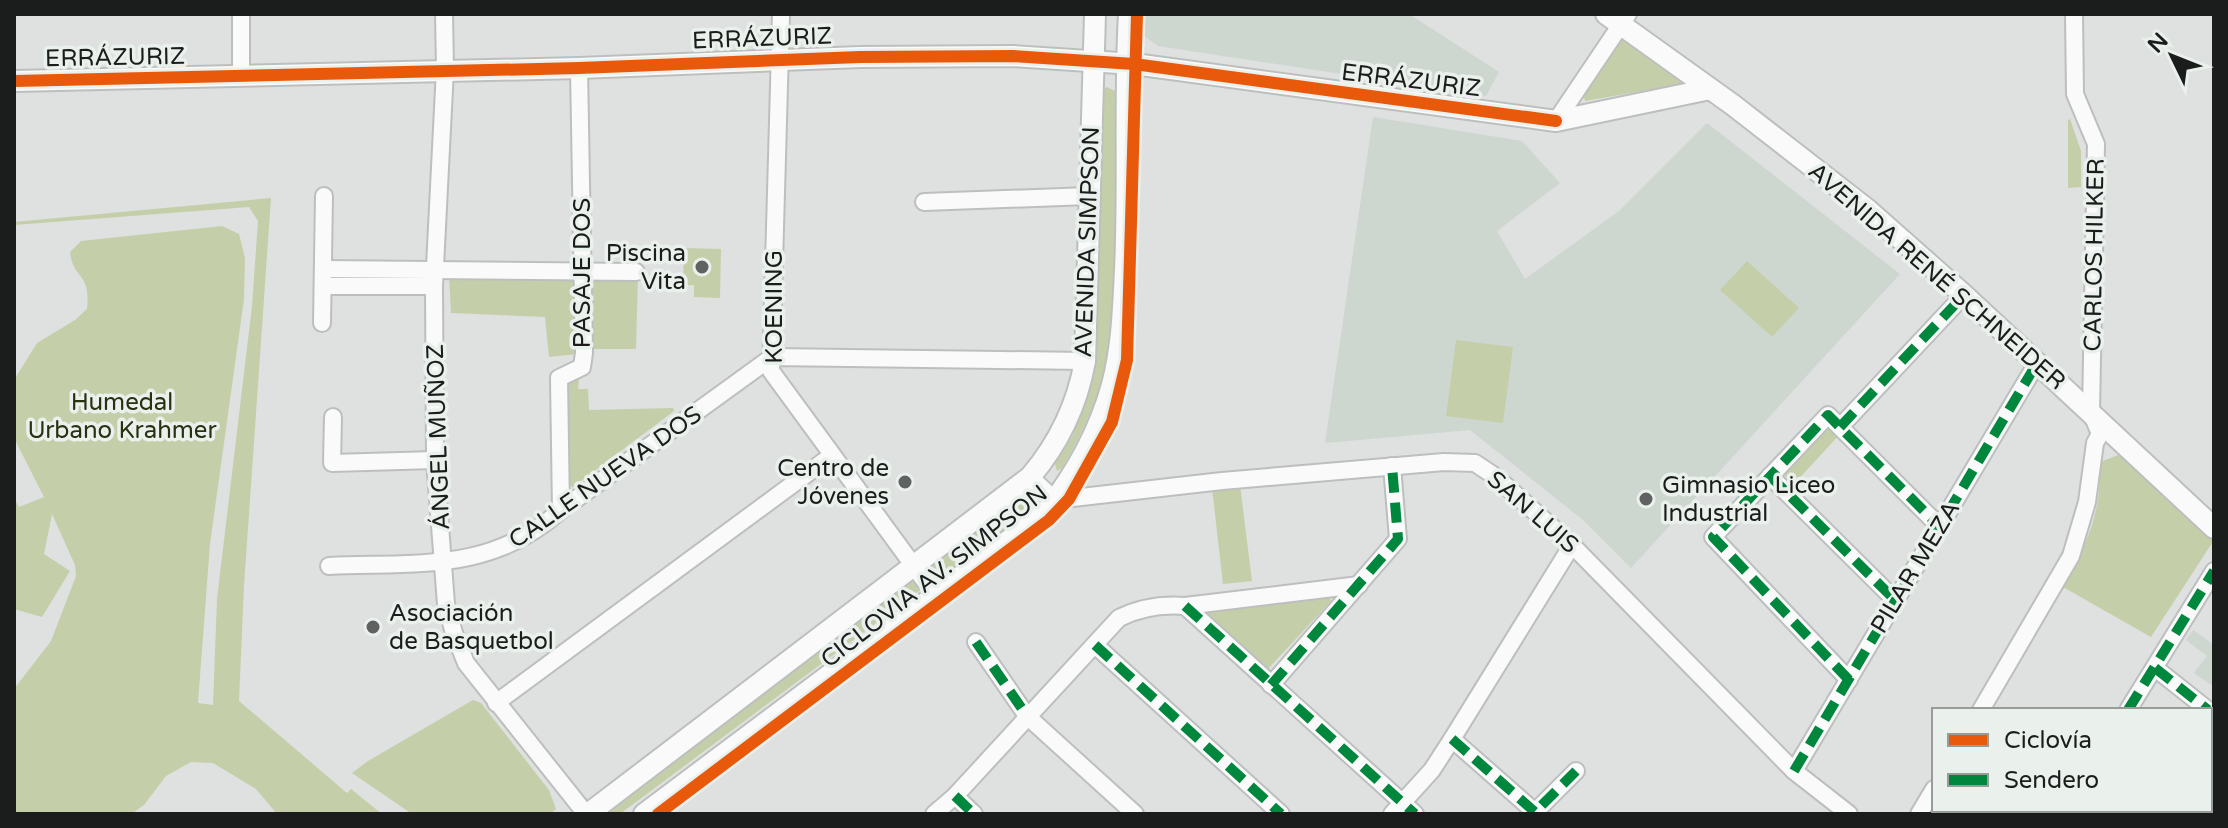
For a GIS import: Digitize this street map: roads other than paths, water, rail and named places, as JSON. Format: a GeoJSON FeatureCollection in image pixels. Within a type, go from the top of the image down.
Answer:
{"type":"FeatureCollection","features":[{"type":"Feature","properties":{"kind":"main road","name":"AVENIDA SIMPSON"},"geometry":{"type":"LineString","coordinates":[[587,814],[1030,477],[1063,429],[1077,396],[1085,361],[1095,14]]}},
{"type":"Feature","properties":{"kind":"main road","name":"AVENIDA SIMPSON"},"geometry":{"type":"LineString","coordinates":[[644,814],[1045,513],[1070,479],[1095,433],[1119,353],[1127,219],[1126,64],[1129,14]]}},
{"type":"Feature","properties":{"kind":"main road","name":"AVENIDA RENÉ SCHNEIDER"},"geometry":{"type":"LineString","coordinates":[[1616,17],[1868,210],[2214,528]]}},
{"type":"Feature","properties":{"kind":"main road","name":"ERRÁZURIZ"},"geometry":{"type":"LineString","coordinates":[[14,81],[936,56],[1126,64],[1556,121],[1710,89]]}},
{"type":"Feature","properties":{"kind":"street"},"geometry":{"type":"LineString","coordinates":[[241,14],[241,76]]}},
{"type":"Feature","properties":{"kind":"street","name":"ÁNGEL MUÑOZ"},"geometry":{"type":"LineString","coordinates":[[444,14],[445,69],[434,279],[435,460],[446,604],[466,663],[587,814]]}},
{"type":"Feature","properties":{"kind":"street","name":"KOENING"},"geometry":{"type":"LineString","coordinates":[[781,14],[771,371],[935,595]]}},
{"type":"Feature","properties":{"kind":"street","name":"CARLOS HILKER"},"geometry":{"type":"LineString","coordinates":[[1982,708],[2071,556],[2087,502],[2095,443],[2100,434],[2091,412],[2096,144],[2075,94],[2074,14]]}},
{"type":"Feature","properties":{"kind":"street"},"geometry":{"type":"LineString","coordinates":[[1556,121],[1616,17]]}},
{"type":"Feature","properties":{"kind":"street","name":"PASAJE DOS"},"geometry":{"type":"LineString","coordinates":[[561,510],[559,378],[582,367],[584,273],[579,68]]}},
{"type":"Feature","properties":{"kind":"street"},"geometry":{"type":"LineString","coordinates":[[322,323],[324,196]]}},
{"type":"Feature","properties":{"kind":"street"},"geometry":{"type":"LineString","coordinates":[[924,202],[1089,196]]}},
{"type":"Feature","properties":{"kind":"street"},"geometry":{"type":"LineString","coordinates":[[323,278],[434,279],[636,272]]}},
{"type":"Feature","properties":{"kind":"street"},"geometry":{"type":"LineString","coordinates":[[1849,680],[1713,537],[1770,476],[1834,421],[1964,295]]}},
{"type":"Feature","properties":{"kind":"street"},"geometry":{"type":"LineString","coordinates":[[772,357],[1085,361]]}},
{"type":"Feature","properties":{"kind":"street","name":"CALLE NUEVA DOS"},"geometry":{"type":"LineString","coordinates":[[329,566],[442,562],[502,549],[544,526],[561,510],[772,357]]}},
{"type":"Feature","properties":{"kind":"street","name":"PILAR MEZA"},"geometry":{"type":"LineString","coordinates":[[1794,771],[2037,363]]}},
{"type":"Feature","properties":{"kind":"street"},"geometry":{"type":"LineString","coordinates":[[333,417],[332,463],[435,460]]}},
{"type":"Feature","properties":{"kind":"street"},"geometry":{"type":"LineString","coordinates":[[1834,421],[1939,526]]}},
{"type":"Feature","properties":{"kind":"street"},"geometry":{"type":"LineString","coordinates":[[496,703],[831,456]]}},
{"type":"Feature","properties":{"kind":"street","name":"SAN LUIS"},"geometry":{"type":"LineString","coordinates":[[1055,500],[1220,481],[1444,462],[1475,463],[1496,477],[1572,545],[1794,771],[1849,814]]}},
{"type":"Feature","properties":{"kind":"street"},"geometry":{"type":"LineString","coordinates":[[1271,685],[1398,539],[1392,466]]}},
{"type":"Feature","properties":{"kind":"street"},"geometry":{"type":"LineString","coordinates":[[1770,476],[1895,600]]}},
{"type":"Feature","properties":{"kind":"street"},"geometry":{"type":"LineString","coordinates":[[1030,477],[1055,500]]}},
{"type":"Feature","properties":{"kind":"street"},"geometry":{"type":"LineString","coordinates":[[1397,808],[1432,770],[1572,545]]}},
{"type":"Feature","properties":{"kind":"street"},"geometry":{"type":"LineString","coordinates":[[2129,708],[2214,571]]}},
{"type":"Feature","properties":{"kind":"street"},"geometry":{"type":"LineString","coordinates":[[934,814],[955,796],[1119,618],[1160,605],[1185,606],[1359,585]]}},
{"type":"Feature","properties":{"kind":"street"},"geometry":{"type":"LineString","coordinates":[[1185,606],[1397,808],[1415,814]]}},
{"type":"Feature","properties":{"kind":"street"},"geometry":{"type":"LineString","coordinates":[[976,642],[1027,716],[1135,814]]}},
{"type":"Feature","properties":{"kind":"street"},"geometry":{"type":"LineString","coordinates":[[1095,645],[1281,814]]}},
{"type":"Feature","properties":{"kind":"street"},"geometry":{"type":"LineString","coordinates":[[2155,668],[2206,708]]}},
{"type":"Feature","properties":{"kind":"street"},"geometry":{"type":"LineString","coordinates":[[1452,739],[1535,812],[1576,771]]}},
{"type":"Feature","properties":{"kind":"street"},"geometry":{"type":"LineString","coordinates":[[1919,814],[1932,792]]}},
{"type":"Feature","properties":{"kind":"street"},"geometry":{"type":"LineString","coordinates":[[955,796],[974,814]]}},
{"type":"Feature","properties":{"kind":"place","name":"Piscina Vita"},"geometry":{"type":"Point","coordinates":[702,267]}},
{"type":"Feature","properties":{"kind":"place","name":"Centro de Jóvenes"},"geometry":{"type":"Point","coordinates":[905,482]}},
{"type":"Feature","properties":{"kind":"place","name":"Gimnasio Liceo Industrial"},"geometry":{"type":"Point","coordinates":[1646,499]}},
{"type":"Feature","properties":{"kind":"place","name":"Asociación de Basquetbol"},"geometry":{"type":"Point","coordinates":[373,627]}},
{"type":"Feature","properties":{"kind":"park label","name":"Humedal Urbano Krahmer"},"geometry":{"type":"Point","coordinates":[122,416]}}]}
